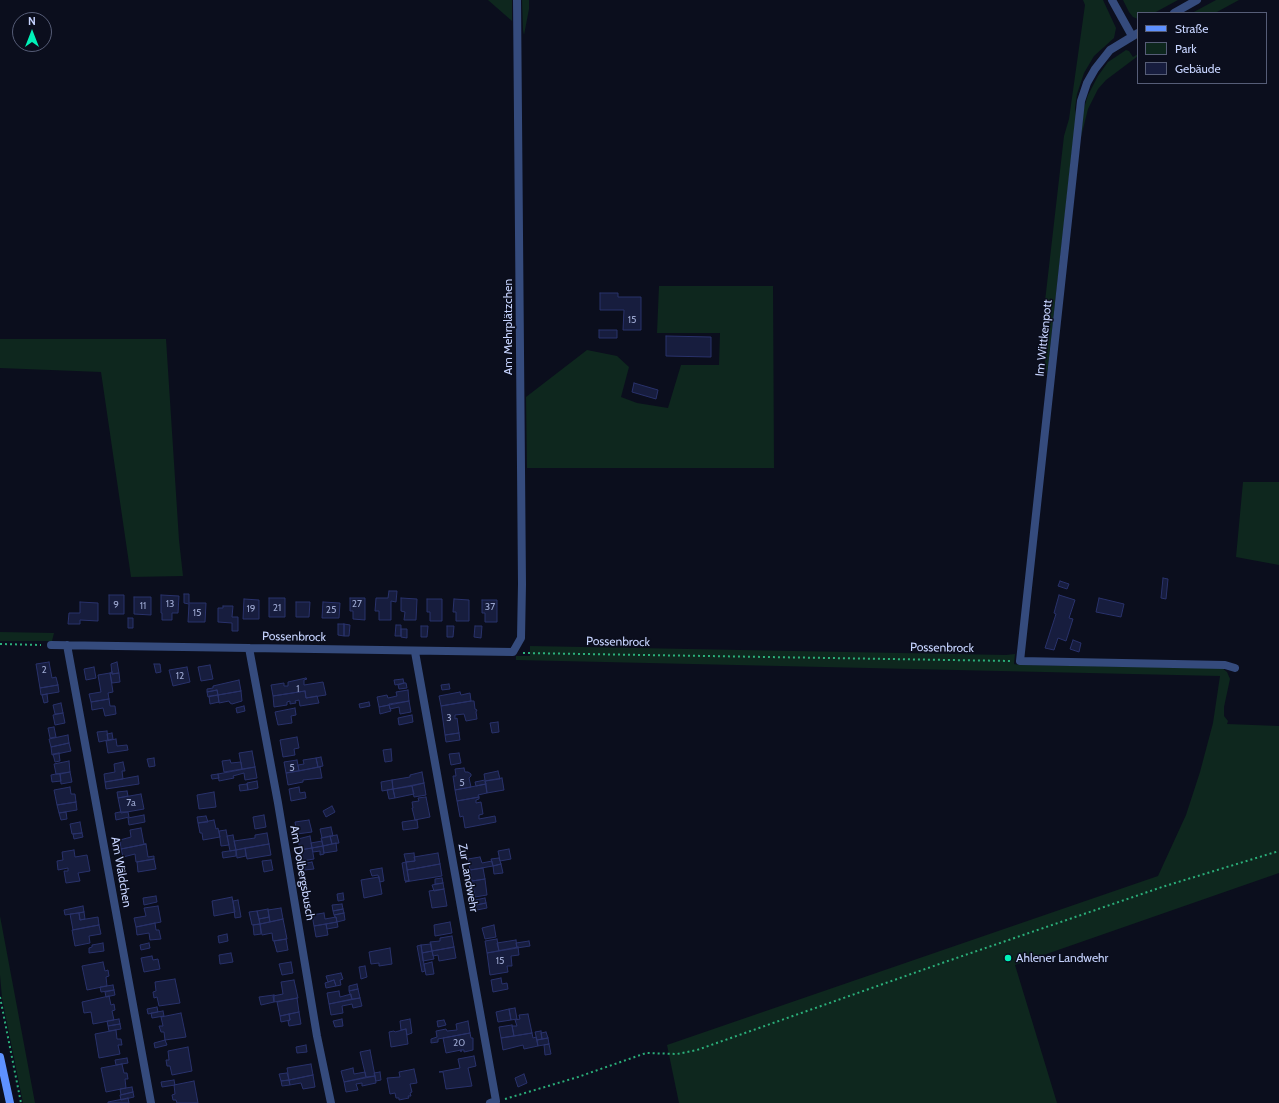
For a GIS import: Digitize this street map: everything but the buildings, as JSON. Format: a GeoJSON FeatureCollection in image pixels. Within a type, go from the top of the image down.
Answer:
{"type":"FeatureCollection","features":[{"type":"Feature","properties":{"kind":"main road"},"geometry":{"type":"LineString","coordinates":[[0,1057],[10,1103]]}},
{"type":"Feature","properties":{"kind":"street","name":"Am Mehrplätzchen"},"geometry":{"type":"LineString","coordinates":[[513,652],[521,638],[522,584],[517,0]]}},
{"type":"Feature","properties":{"kind":"street"},"geometry":{"type":"LineString","coordinates":[[1112,0],[1135,34]]}},
{"type":"Feature","properties":{"kind":"street"},"geometry":{"type":"LineString","coordinates":[[1176,12],[1197,0]]}},
{"type":"Feature","properties":{"kind":"street","name":"Im Wittkenpott"},"geometry":{"type":"LineString","coordinates":[[1020,661],[1081,101],[1087,83],[1095,69],[1110,50],[1135,34]]}},
{"type":"Feature","properties":{"kind":"street","name":"Possenbrock"},"geometry":{"type":"LineString","coordinates":[[50,645],[415,652],[513,652]]}},
{"type":"Feature","properties":{"kind":"street","name":"Am Wäldchen"},"geometry":{"type":"LineString","coordinates":[[67,645],[151,1103]]}},
{"type":"Feature","properties":{"kind":"street","name":"Am Dolbergsbusch"},"geometry":{"type":"LineString","coordinates":[[249,648],[278,803],[317,1036],[331,1103]]}},
{"type":"Feature","properties":{"kind":"street","name":"Zur Landwehr"},"geometry":{"type":"LineString","coordinates":[[415,652],[493,1102]]}},
{"type":"Feature","properties":{"kind":"street"},"geometry":{"type":"LineString","coordinates":[[1020,661],[1225,665],[1235,668]]}},
{"type":"Feature","properties":{"kind":"path"},"geometry":{"type":"LineString","coordinates":[[0,644],[50,645]]}},
{"type":"Feature","properties":{"kind":"path","name":"Possenbrock"},"geometry":{"type":"LineString","coordinates":[[513,652],[1020,661]]}},
{"type":"Feature","properties":{"kind":"path"},"geometry":{"type":"LineString","coordinates":[[493,1102],[646,1053],[677,1054],[697,1050],[1147,892],[1279,851]]}},
{"type":"Feature","properties":{"kind":"path"},"geometry":{"type":"LineString","coordinates":[[0,997],[22,1103]]}},
{"type":"Feature","properties":{"kind":"green space"},"geometry":{"type":"Polygon","coordinates":[[[488,0],[512,0],[512,21],[488,0]]]}},
{"type":"Feature","properties":{"kind":"green space"},"geometry":{"type":"Polygon","coordinates":[[[522,0],[529,0],[529,9],[524,35],[523,30],[522,0]]]}},
{"type":"Feature","properties":{"kind":"green space"},"geometry":{"type":"Polygon","coordinates":[[[1083,0],[1103,0],[1116,28],[1114,38],[1094,56],[1084,73],[1077,94],[1075,108],[1076,116],[1047,375],[1041,336],[1064,136],[1069,119],[1085,5],[1083,0]]]}},
{"type":"Feature","properties":{"kind":"green space"},"geometry":{"type":"Polygon","coordinates":[[[1123,0],[1178,0],[1156,12],[1137,12],[1137,19],[1133,17],[1123,0]]]}},
{"type":"Feature","properties":{"kind":"green space"},"geometry":{"type":"Polygon","coordinates":[[[1216,0],[1239,0],[1217,12],[1194,12],[1216,0]]]}},
{"type":"Feature","properties":{"kind":"green space"},"geometry":{"type":"Polygon","coordinates":[[[1126,50],[1129,51],[1133,57],[1137,55],[1137,57],[1106,80],[1098,89],[1088,109],[1081,137],[1083,111],[1088,95],[1098,76],[1108,62],[1126,50]]]}},
{"type":"Feature","properties":{"kind":"green space"},"geometry":{"type":"Polygon","coordinates":[[[659,286],[773,286],[774,468],[527,468],[526,397],[587,350],[617,356],[629,367],[621,397],[637,403],[668,408],[681,365],[719,365],[720,333],[657,333],[659,286]]]}},
{"type":"Feature","properties":{"kind":"green space"},"geometry":{"type":"Polygon","coordinates":[[[0,339],[166,339],[179,540],[183,576],[131,577],[101,372],[0,368],[0,339]]]}},
{"type":"Feature","properties":{"kind":"green space"},"geometry":{"type":"Polygon","coordinates":[[[1243,482],[1279,482],[1279,565],[1236,557],[1243,482]]]}},
{"type":"Feature","properties":{"kind":"green space"},"geometry":{"type":"Polygon","coordinates":[[[0,632],[54,633],[52,641],[0,641],[0,632]]]}},
{"type":"Feature","properties":{"kind":"green space"},"geometry":{"type":"Polygon","coordinates":[[[530,646],[1015,654],[1014,664],[1020,665],[1222,668],[1227,672],[1230,679],[1224,707],[1224,716],[1228,721],[1227,724],[1279,726],[1279,873],[1015,965],[1057,1103],[679,1103],[667,1045],[1158,876],[1186,815],[1200,772],[1213,723],[1220,676],[516,660],[516,656],[530,656],[530,646]]]}},
{"type":"Feature","properties":{"kind":"green space"},"geometry":{"type":"Polygon","coordinates":[[[0,916],[35,1103],[23,1103],[2,998],[0,975],[0,916]]]}},
{"type":"Feature","properties":{"kind":"place","name":"Ahlener Landwehr"},"geometry":{"type":"Point","coordinates":[1008,958]}}]}
